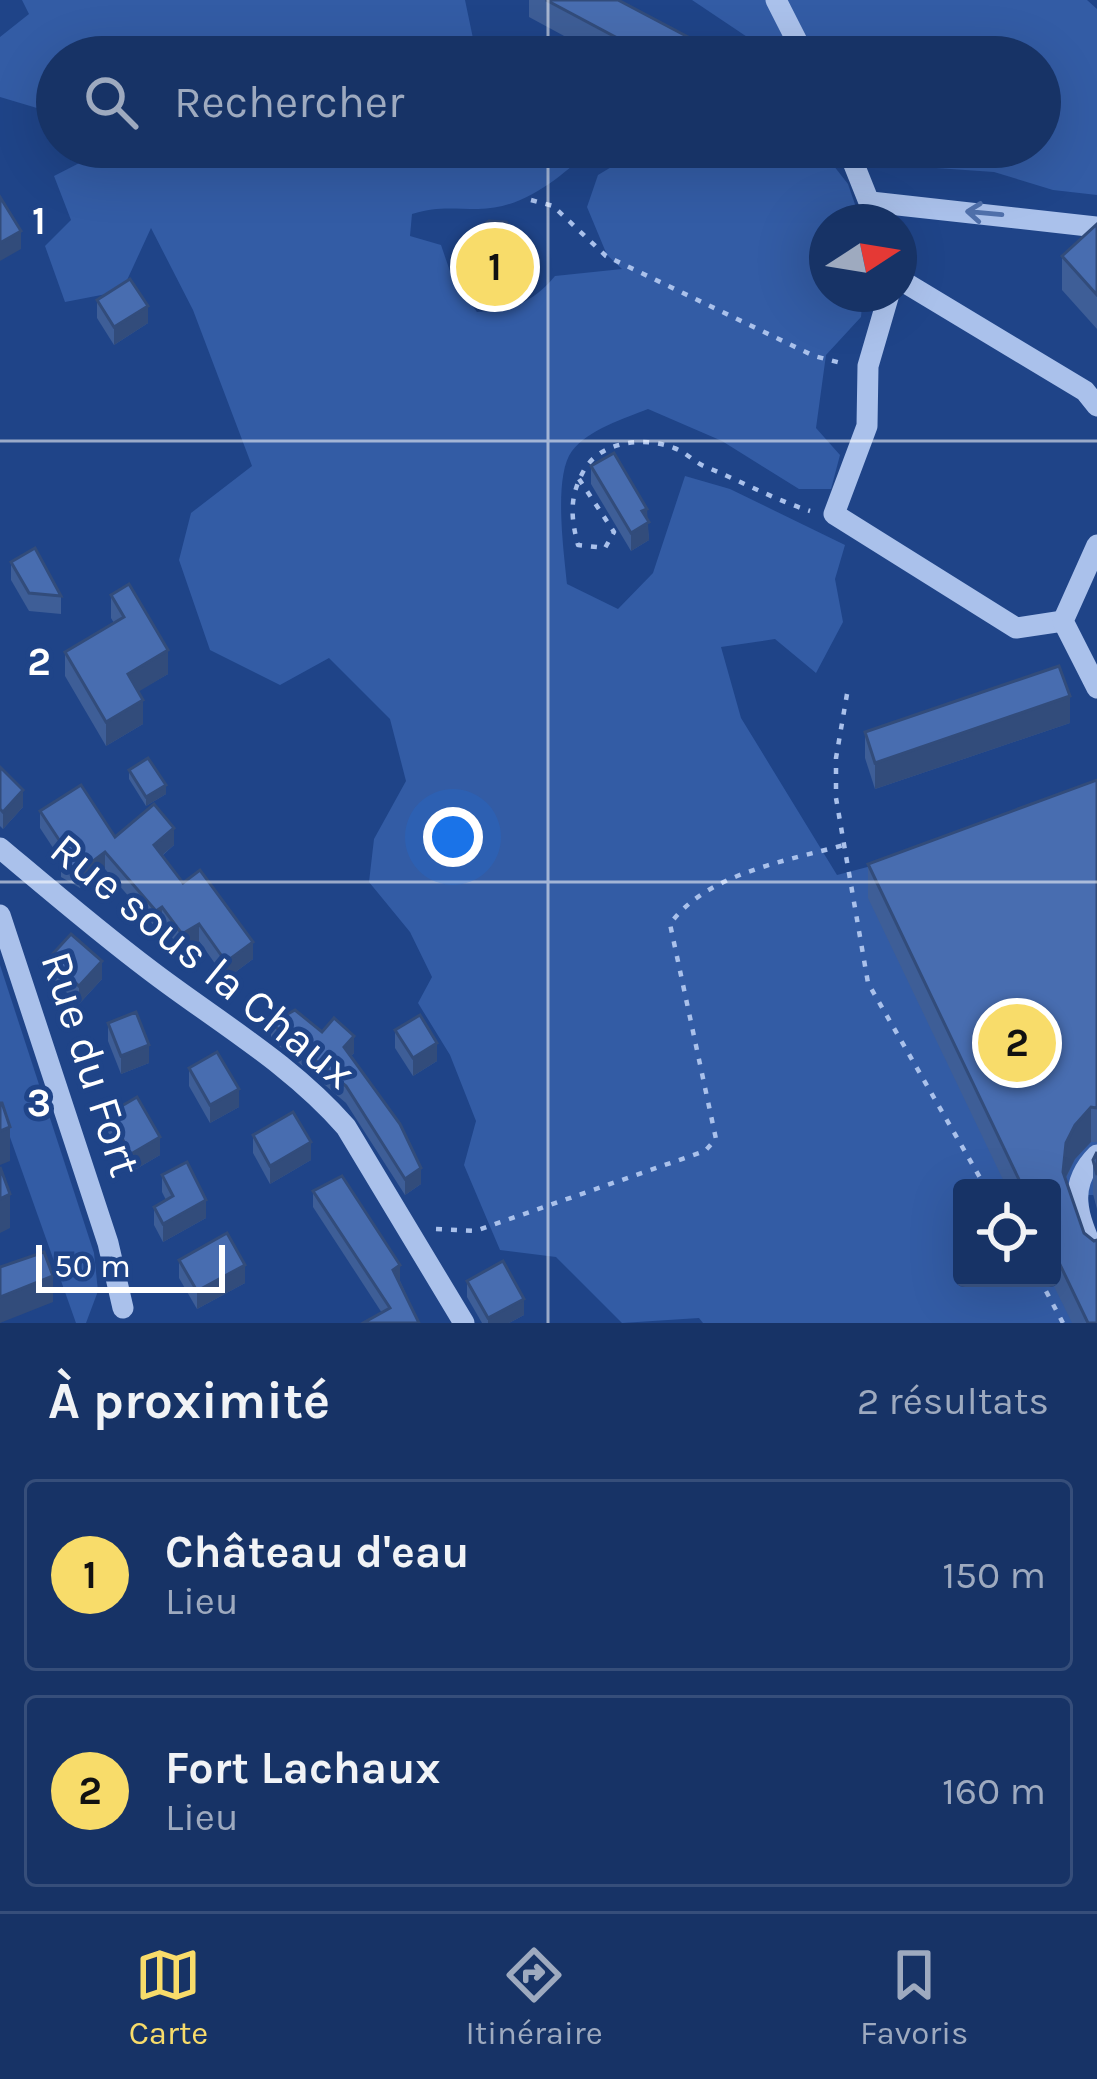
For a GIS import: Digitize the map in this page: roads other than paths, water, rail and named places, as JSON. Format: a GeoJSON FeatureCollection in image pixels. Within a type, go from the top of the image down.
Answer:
{"type":"FeatureCollection","features":[{"type":"Feature","properties":{"kind":"street"},"geometry":{"type":"LineString","coordinates":[[776,0],[794,36]]}},
{"type":"Feature","properties":{"kind":"street"},"geometry":{"type":"LineString","coordinates":[[856,168],[871,204]]}},
{"type":"Feature","properties":{"kind":"street"},"geometry":{"type":"LineString","coordinates":[[917,215],[1097,227]]}},
{"type":"Feature","properties":{"kind":"street"},"geometry":{"type":"LineString","coordinates":[[917,290],[1084,391],[1097,406]]}},
{"type":"Feature","properties":{"kind":"street"},"geometry":{"type":"LineString","coordinates":[[884,312],[868,366],[867,426],[834,514],[1016,628],[1064,621]]}},
{"type":"Feature","properties":{"kind":"street"},"geometry":{"type":"LineString","coordinates":[[1064,621],[1097,544]]}},
{"type":"Feature","properties":{"kind":"street"},"geometry":{"type":"LineString","coordinates":[[1064,621],[1094,674]]}},
{"type":"Feature","properties":{"kind":"street","name":"Rue sous la Chaux"},"geometry":{"type":"LineString","coordinates":[[0,848],[154,974],[253,1042],[322,1100],[346,1127],[464,1323]]}},
{"type":"Feature","properties":{"kind":"street","name":"Rue du Fort"},"geometry":{"type":"LineString","coordinates":[[0,915],[108,1243],[126,1318]]}},
{"type":"Feature","properties":{"kind":"street"},"geometry":{"type":"LineString","coordinates":[[1097,1156],[1083,1169],[1075,1196],[1097,1260]]}},
{"type":"Feature","properties":{"kind":"place","name":"Château d'eau"},"geometry":{"type":"Point","coordinates":[495,267]}},
{"type":"Feature","properties":{"kind":"place","name":"Fort Lachaux"},"geometry":{"type":"Point","coordinates":[1017,1043]}}]}
